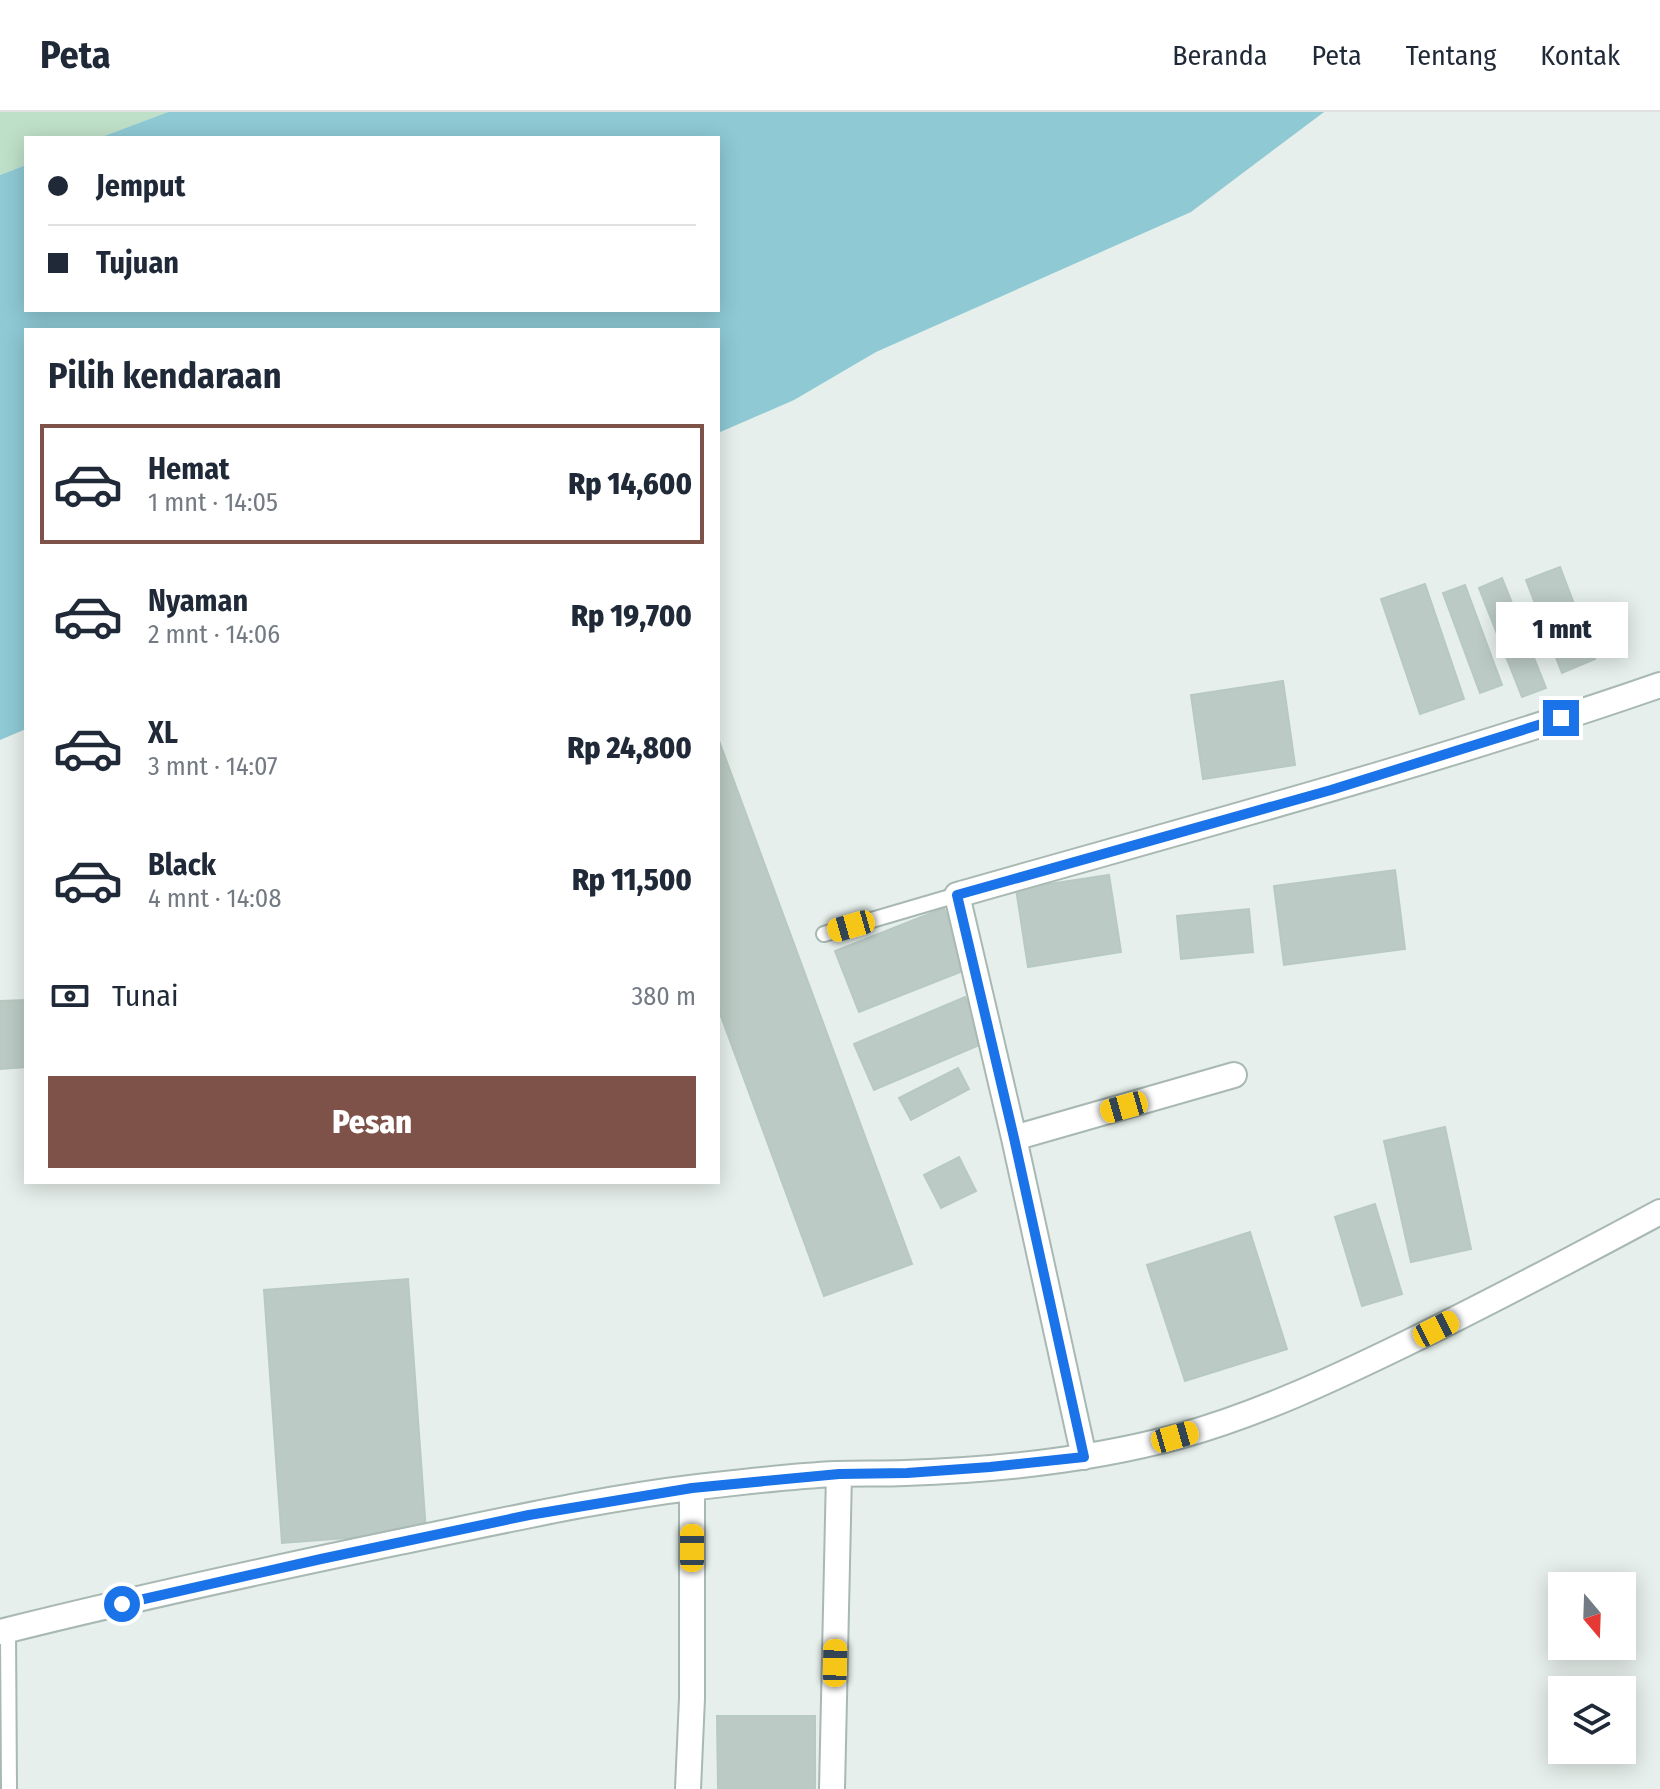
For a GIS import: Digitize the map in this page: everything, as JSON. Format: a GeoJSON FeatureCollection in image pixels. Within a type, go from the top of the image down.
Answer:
{"type":"FeatureCollection","features":[{"type":"Feature","properties":{"kind":"street"},"geometry":{"type":"LineString","coordinates":[[1084,1457],[957,895],[1331,790],[1660,685]]}},
{"type":"Feature","properties":{"kind":"street"},"geometry":{"type":"LineString","coordinates":[[1014,1138],[1234,1075]]}},
{"type":"Feature","properties":{"kind":"street"},"geometry":{"type":"LineString","coordinates":[[4,1631],[514,1518],[692,1488],[839,1474],[990,1467],[1084,1457],[1175,1437],[1225,1423],[1286,1399],[1436,1329],[1660,1212]]}},
{"type":"Feature","properties":{"kind":"street"},"geometry":{"type":"LineString","coordinates":[[832,1789],[839,1474]]}},
{"type":"Feature","properties":{"kind":"street"},"geometry":{"type":"LineString","coordinates":[[688,1789],[692,1698],[692,1488]]}},
{"type":"Feature","properties":{"kind":"lane"},"geometry":{"type":"LineString","coordinates":[[824,934],[957,895]]}},
{"type":"Feature","properties":{"kind":"lane"},"geometry":{"type":"LineString","coordinates":[[4,1631],[9,1789]]}},
{"type":"Feature","properties":{"kind":"green space"},"geometry":{"type":"Polygon","coordinates":[[[0,112],[168,112],[104,136],[24,136],[24,166],[0,175],[0,112]]]}},
{"type":"Feature","properties":{"kind":"water"},"geometry":{"type":"Polygon","coordinates":[[[168,112],[1324,112],[1191,212],[876,352],[794,400],[720,432],[720,328],[24,328],[24,730],[0,740],[0,175],[24,166],[24,312],[720,312],[720,136],[104,136],[168,112]]]}},
{"type":"Feature","properties":{"kind":"building"},"geometry":{"type":"Polygon","coordinates":[[[1560,567],[1595,659],[1562,673],[1526,580],[1560,567]]]}},
{"type":"Feature","properties":{"kind":"building"},"geometry":{"type":"Polygon","coordinates":[[[1502,578],[1546,688],[1522,697],[1479,588],[1502,578]]]}},
{"type":"Feature","properties":{"kind":"building"},"geometry":{"type":"Polygon","coordinates":[[[1425,584],[1464,699],[1420,714],[1381,599],[1425,584]]]}},
{"type":"Feature","properties":{"kind":"building"},"geometry":{"type":"Polygon","coordinates":[[[1465,585],[1502,685],[1480,693],[1443,593],[1465,585]]]}},
{"type":"Feature","properties":{"kind":"building"},"geometry":{"type":"Polygon","coordinates":[[[1283,681],[1295,765],[1203,779],[1191,695],[1283,681]]]}},
{"type":"Feature","properties":{"kind":"building"},"geometry":{"type":"Polygon","coordinates":[[[720,743],[912,1264],[824,1296],[720,1013],[720,743]]]}},
{"type":"Feature","properties":{"kind":"building"},"geometry":{"type":"Polygon","coordinates":[[[1395,870],[1405,949],[1284,965],[1274,886],[1395,870]]]}},
{"type":"Feature","properties":{"kind":"building"},"geometry":{"type":"Polygon","coordinates":[[[1109,875],[1121,952],[1028,967],[1016,889],[1109,875]]]}},
{"type":"Feature","properties":{"kind":"building"},"geometry":{"type":"Polygon","coordinates":[[[944,908],[968,969],[859,1012],[835,951],[944,908]]]}},
{"type":"Feature","properties":{"kind":"building"},"geometry":{"type":"Polygon","coordinates":[[[1249,909],[1253,952],[1181,959],[1177,916],[1249,909]]]}},
{"type":"Feature","properties":{"kind":"building"},"geometry":{"type":"Polygon","coordinates":[[[965,997],[984,1043],[874,1090],[854,1044],[965,997]]]}},
{"type":"Feature","properties":{"kind":"building"},"geometry":{"type":"Polygon","coordinates":[[[24,1000],[24,1067],[0,1069],[0,1001],[24,1000]]]}},
{"type":"Feature","properties":{"kind":"building"},"geometry":{"type":"Polygon","coordinates":[[[958,1068],[969,1089],[911,1120],[899,1098],[958,1068]]]}},
{"type":"Feature","properties":{"kind":"building"},"geometry":{"type":"Polygon","coordinates":[[[1445,1127],[1471,1249],[1411,1262],[1384,1141],[1445,1127]]]}},
{"type":"Feature","properties":{"kind":"building"},"geometry":{"type":"Polygon","coordinates":[[[959,1157],[976,1191],[941,1208],[924,1175],[959,1157]]]}},
{"type":"Feature","properties":{"kind":"building"},"geometry":{"type":"Polygon","coordinates":[[[1375,1204],[1402,1294],[1362,1306],[1335,1217],[1375,1204]]]}},
{"type":"Feature","properties":{"kind":"building"},"geometry":{"type":"Polygon","coordinates":[[[1250,1232],[1287,1349],[1185,1381],[1147,1265],[1250,1232]]]}},
{"type":"Feature","properties":{"kind":"building"},"geometry":{"type":"Polygon","coordinates":[[[408,1279],[426,1532],[282,1543],[264,1290],[408,1279]]]}},
{"type":"Feature","properties":{"kind":"building"},"geometry":{"type":"Polygon","coordinates":[[[717,1716],[815,1716],[815,1789],[718,1789],[717,1716]]]}},
{"type":"Feature","properties":{"kind":"route"},"geometry":{"type":"LineString","coordinates":[[122,1604],[321,1559],[612,1500],[766,1479],[907,1473],[1084,1457],[957,895],[1331,790],[1561,718]]}}]}
